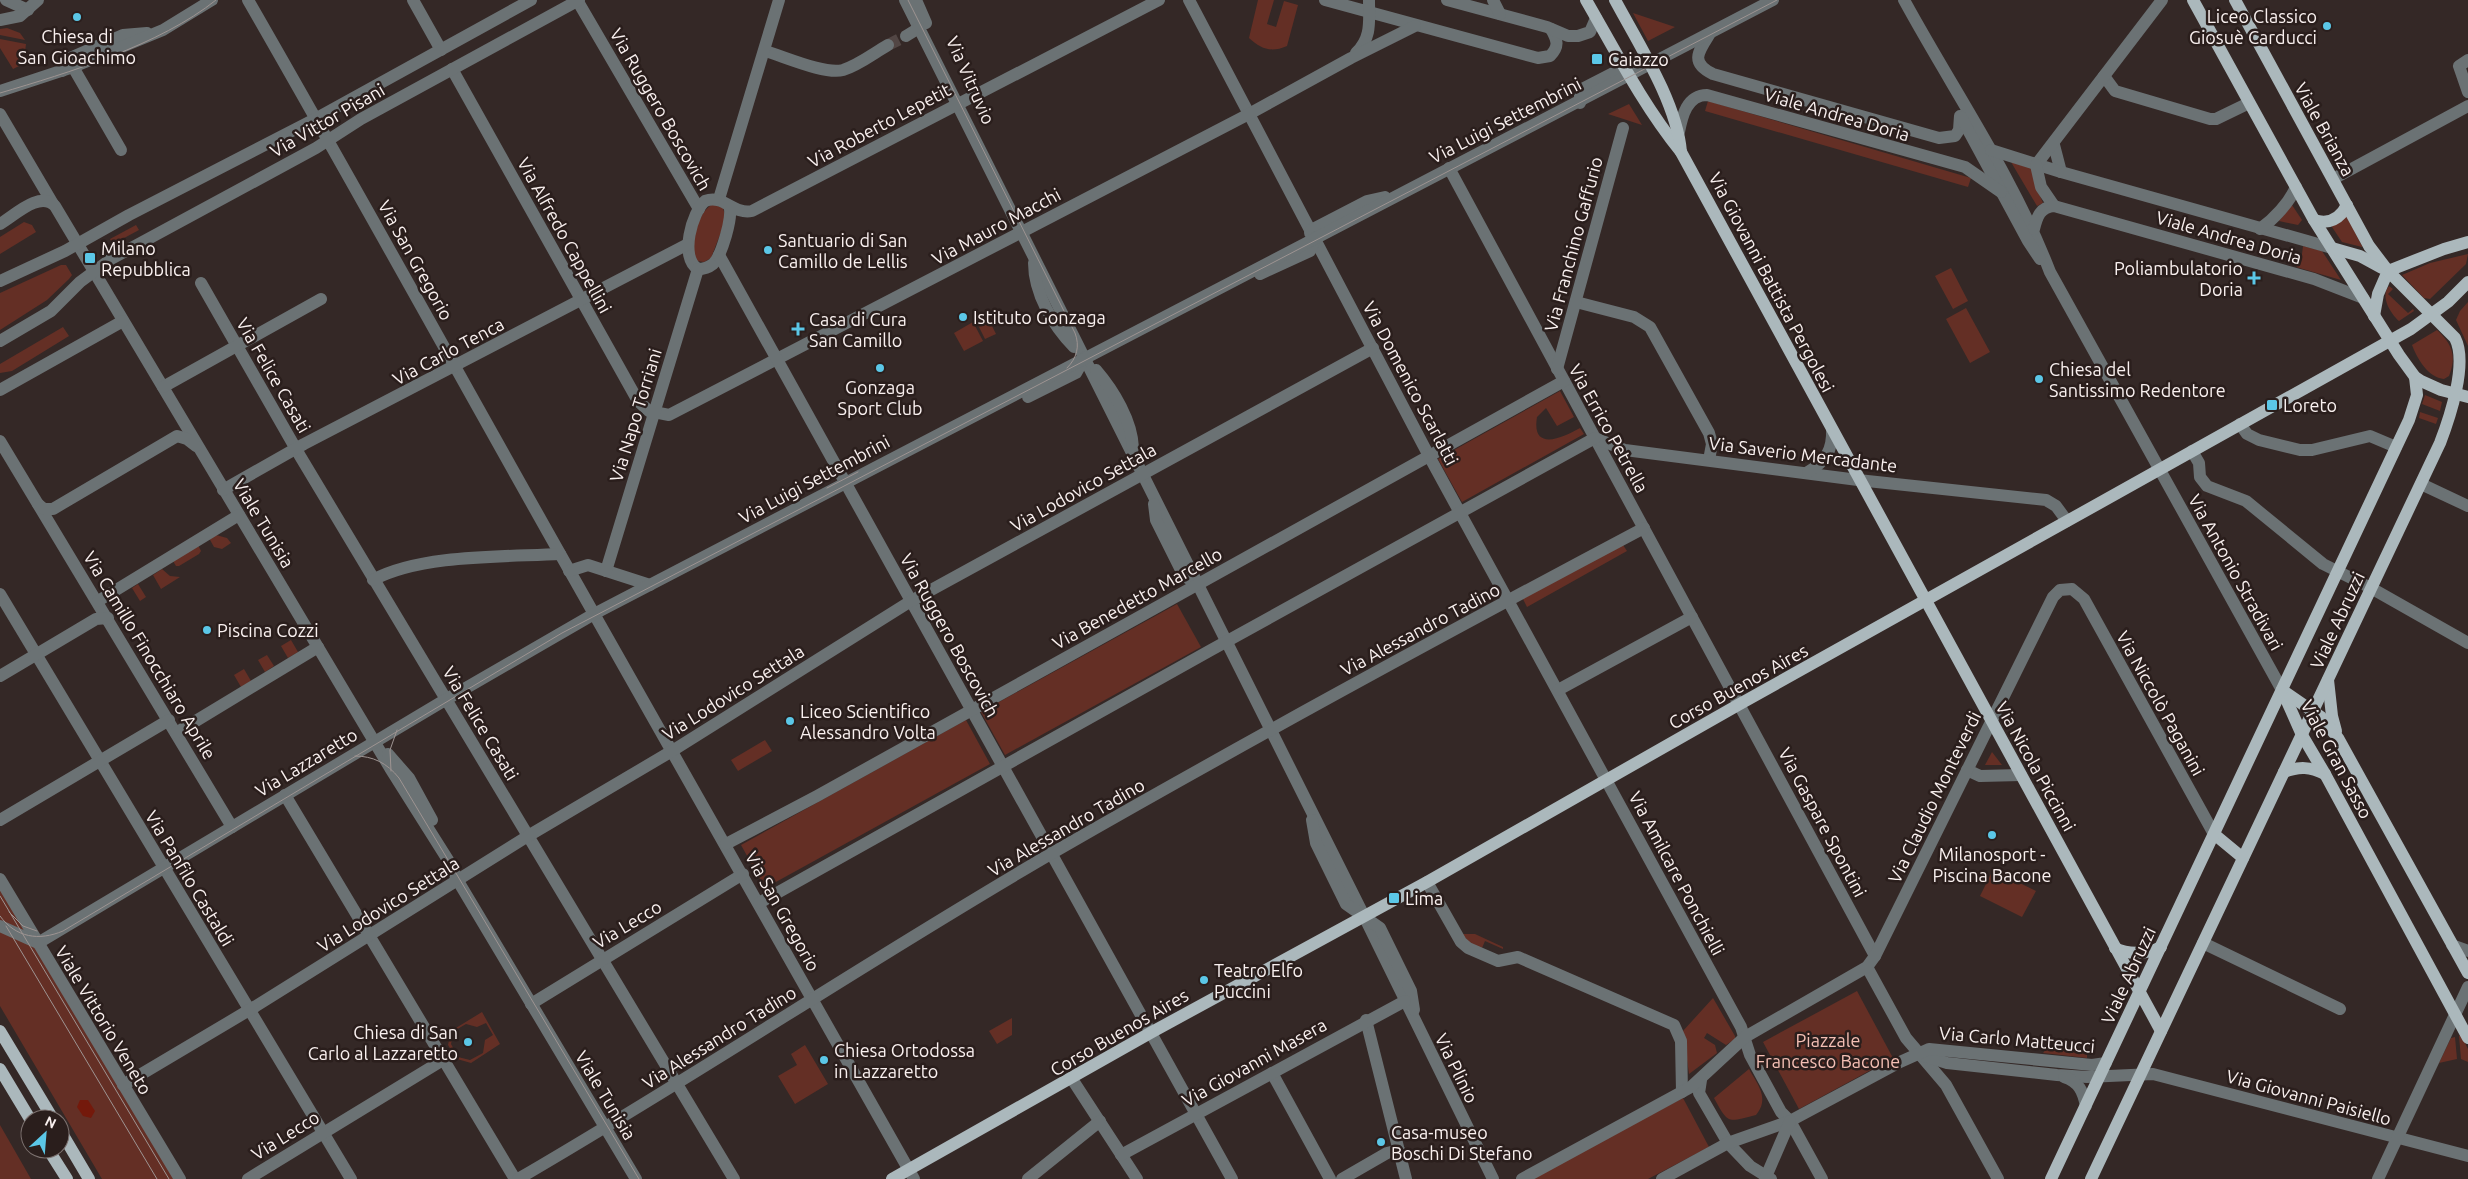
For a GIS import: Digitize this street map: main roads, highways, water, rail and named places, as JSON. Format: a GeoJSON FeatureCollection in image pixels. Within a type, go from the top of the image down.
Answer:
{"type":"FeatureCollection","features":[{"type":"Feature","properties":{"kind":"main road"},"geometry":{"type":"LineString","coordinates":[[1586,0],[1629,76],[1674,135]]}},
{"type":"Feature","properties":{"kind":"main road"},"geometry":{"type":"LineString","coordinates":[[2193,0],[2314,220],[2390,341],[2415,376],[2431,386],[2462,396]]}},
{"type":"Feature","properties":{"kind":"main road","name":"Viale Brianza"},"geometry":{"type":"LineString","coordinates":[[2236,0],[2332,179],[2373,252],[2388,271]]}},
{"type":"Feature","properties":{"kind":"main road"},"geometry":{"type":"LineString","coordinates":[[1616,3],[1650,65],[1674,135]]}},
{"type":"Feature","properties":{"kind":"main road","name":"Via Giovanni Battista Pergolesi"},"geometry":{"type":"LineString","coordinates":[[1674,135],[1681,152],[1858,480],[1926,601]]}},
{"type":"Feature","properties":{"kind":"main road"},"geometry":{"type":"LineString","coordinates":[[2314,220],[2324,222],[2335,220],[2347,205]]}},
{"type":"Feature","properties":{"kind":"main road"},"geometry":{"type":"LineString","coordinates":[[2374,316],[2378,294],[2388,271],[2444,248],[2468,242]]}},
{"type":"Feature","properties":{"kind":"main road"},"geometry":{"type":"LineString","coordinates":[[2332,248],[2360,256],[2388,271]]}},
{"type":"Feature","properties":{"kind":"main road","name":"Viale Abruzzi"},"geometry":{"type":"LineString","coordinates":[[2091,1179],[2462,396],[2460,348],[2452,334],[2388,271]]}},
{"type":"Feature","properties":{"kind":"main road"},"geometry":{"type":"LineString","coordinates":[[2390,341],[2432,315],[2468,282]]}},
{"type":"Feature","properties":{"kind":"main road","name":"Corso Buenos Aires"},"geometry":{"type":"LineString","coordinates":[[892,1179],[912,1174],[1152,1032],[1366,917],[1739,704],[2390,341]]}},
{"type":"Feature","properties":{"kind":"main road","name":"Viale Abruzzi"},"geometry":{"type":"LineString","coordinates":[[2051,1179],[2396,447],[2416,398],[2415,376]]}},
{"type":"Feature","properties":{"kind":"main road","name":"Via Nicola Piccinni"},"geometry":{"type":"LineString","coordinates":[[1926,601],[2161,1031]]}},
{"type":"Feature","properties":{"kind":"main road"},"geometry":{"type":"LineString","coordinates":[[2328,680],[2332,716],[2338,738]]}},
{"type":"Feature","properties":{"kind":"main road","name":"Viale Gran Sasso"},"geometry":{"type":"LineString","coordinates":[[2282,690],[2313,710],[2338,738],[2468,973]]}},
{"type":"Feature","properties":{"kind":"main road","name":"Viale Gran Sasso"},"geometry":{"type":"LineString","coordinates":[[2282,690],[2302,735],[2468,1038]]}},
{"type":"Feature","properties":{"kind":"main road"},"geometry":{"type":"LineString","coordinates":[[2284,772],[2307,767],[2325,774]]}},
{"type":"Feature","properties":{"kind":"main road"},"geometry":{"type":"LineString","coordinates":[[2214,834],[2243,858]]}},
{"type":"Feature","properties":{"kind":"main road"},"geometry":{"type":"LineString","coordinates":[[2116,948],[2135,952],[2161,946]]}},
{"type":"Feature","properties":{"kind":"main road"},"geometry":{"type":"LineString","coordinates":[[0,1031],[47,1109]]}},
{"type":"Feature","properties":{"kind":"main road"},"geometry":{"type":"LineString","coordinates":[[0,1069],[24,1109]]}},
{"type":"Feature","properties":{"kind":"main road"},"geometry":{"type":"LineString","coordinates":[[70,1147],[89,1179]]}},
{"type":"Feature","properties":{"kind":"main road"},"geometry":{"type":"LineString","coordinates":[[54,1159],[66,1179]]}},
{"type":"Feature","properties":{"kind":"tunnel"},"geometry":{"type":"LineString","coordinates":[[888,45],[906,36]]}},
{"type":"Feature","properties":{"kind":"tram line"},"geometry":{"type":"LineString","coordinates":[[0,93],[83,67],[141,44],[168,31],[216,0]]}},
{"type":"Feature","properties":{"kind":"tram line"},"geometry":{"type":"LineString","coordinates":[[908,0],[1075,333],[1077,352],[1067,368]]}},
{"type":"Feature","properties":{"kind":"tram line"},"geometry":{"type":"LineString","coordinates":[[0,916],[13,929],[28,936],[45,936],[63,931],[562,633],[1777,0]]}},
{"type":"Feature","properties":{"kind":"tram line"},"geometry":{"type":"LineString","coordinates":[[827,488],[858,472]]}},
{"type":"Feature","properties":{"kind":"tram line"},"geometry":{"type":"LineString","coordinates":[[391,771],[390,750],[397,730]]}},
{"type":"Feature","properties":{"kind":"tram line"},"geometry":{"type":"LineString","coordinates":[[355,756],[368,757],[379,761],[390,768],[399,778],[639,1179]]}},
{"type":"Feature","properties":{"kind":"tram line"},"geometry":{"type":"LineString","coordinates":[[0,896],[169,1179]]}},
{"type":"Feature","properties":{"kind":"tram line"},"geometry":{"type":"LineString","coordinates":[[9,912],[23,926],[37,931]]}},
{"type":"Feature","properties":{"kind":"tram line"},"geometry":{"type":"LineString","coordinates":[[6,926],[157,1179]]}},
{"type":"Feature","properties":{"kind":"place","name":"Chiesa di San Gioachimo"},"geometry":{"type":"Point","coordinates":[77,17]}},
{"type":"Feature","properties":{"kind":"place","name":"Liceo Classico Giosuè Carducci"},"geometry":{"type":"Point","coordinates":[2327,26]}},
{"type":"Feature","properties":{"kind":"place","name":"Caiazzo"},"geometry":{"type":"Point","coordinates":[1597,59]}},
{"type":"Feature","properties":{"kind":"place","name":"Santuario di San Camillo de Lellis"},"geometry":{"type":"Point","coordinates":[768,250]}},
{"type":"Feature","properties":{"kind":"place","name":"Milano Repubblica"},"geometry":{"type":"Point","coordinates":[90,258]}},
{"type":"Feature","properties":{"kind":"place","name":"Poliambulatorio Doria"},"geometry":{"type":"Point","coordinates":[2254,278]}},
{"type":"Feature","properties":{"kind":"place","name":"Istituto Gonzaga"},"geometry":{"type":"Point","coordinates":[963,317]}},
{"type":"Feature","properties":{"kind":"place","name":"Casa di Cura San Camillo"},"geometry":{"type":"Point","coordinates":[798,329]}},
{"type":"Feature","properties":{"kind":"place","name":"Gonzaga Sport Club"},"geometry":{"type":"Point","coordinates":[880,368]}},
{"type":"Feature","properties":{"kind":"place","name":"Chiesa del Santissimo Redentore"},"geometry":{"type":"Point","coordinates":[2039,379]}},
{"type":"Feature","properties":{"kind":"place","name":"Loreto"},"geometry":{"type":"Point","coordinates":[2272,405]}},
{"type":"Feature","properties":{"kind":"place","name":"Piscina Cozzi"},"geometry":{"type":"Point","coordinates":[207,630]}},
{"type":"Feature","properties":{"kind":"place","name":"Liceo Scientifico Alessandro Volta"},"geometry":{"type":"Point","coordinates":[790,721]}},
{"type":"Feature","properties":{"kind":"place","name":"Milanosport - Piscina Bacone"},"geometry":{"type":"Point","coordinates":[1992,835]}},
{"type":"Feature","properties":{"kind":"place","name":"Lima"},"geometry":{"type":"Point","coordinates":[1394,898]}},
{"type":"Feature","properties":{"kind":"place","name":"Teatro Elfo Puccini"},"geometry":{"type":"Point","coordinates":[1204,980]}},
{"type":"Feature","properties":{"kind":"place","name":"Chiesa di San Carlo al Lazzaretto"},"geometry":{"type":"Point","coordinates":[468,1042]}},
{"type":"Feature","properties":{"kind":"place","name":"Chiesa Ortodossa in Lazzaretto"},"geometry":{"type":"Point","coordinates":[824,1060]}},
{"type":"Feature","properties":{"kind":"place","name":"Casa-museo Boschi Di Stefano"},"geometry":{"type":"Point","coordinates":[1381,1142]}},
{"type":"Feature","properties":{"kind":"park label","name":"Piazzale Francesco Bacone"},"geometry":{"type":"Point","coordinates":[1828,1050]}}]}
